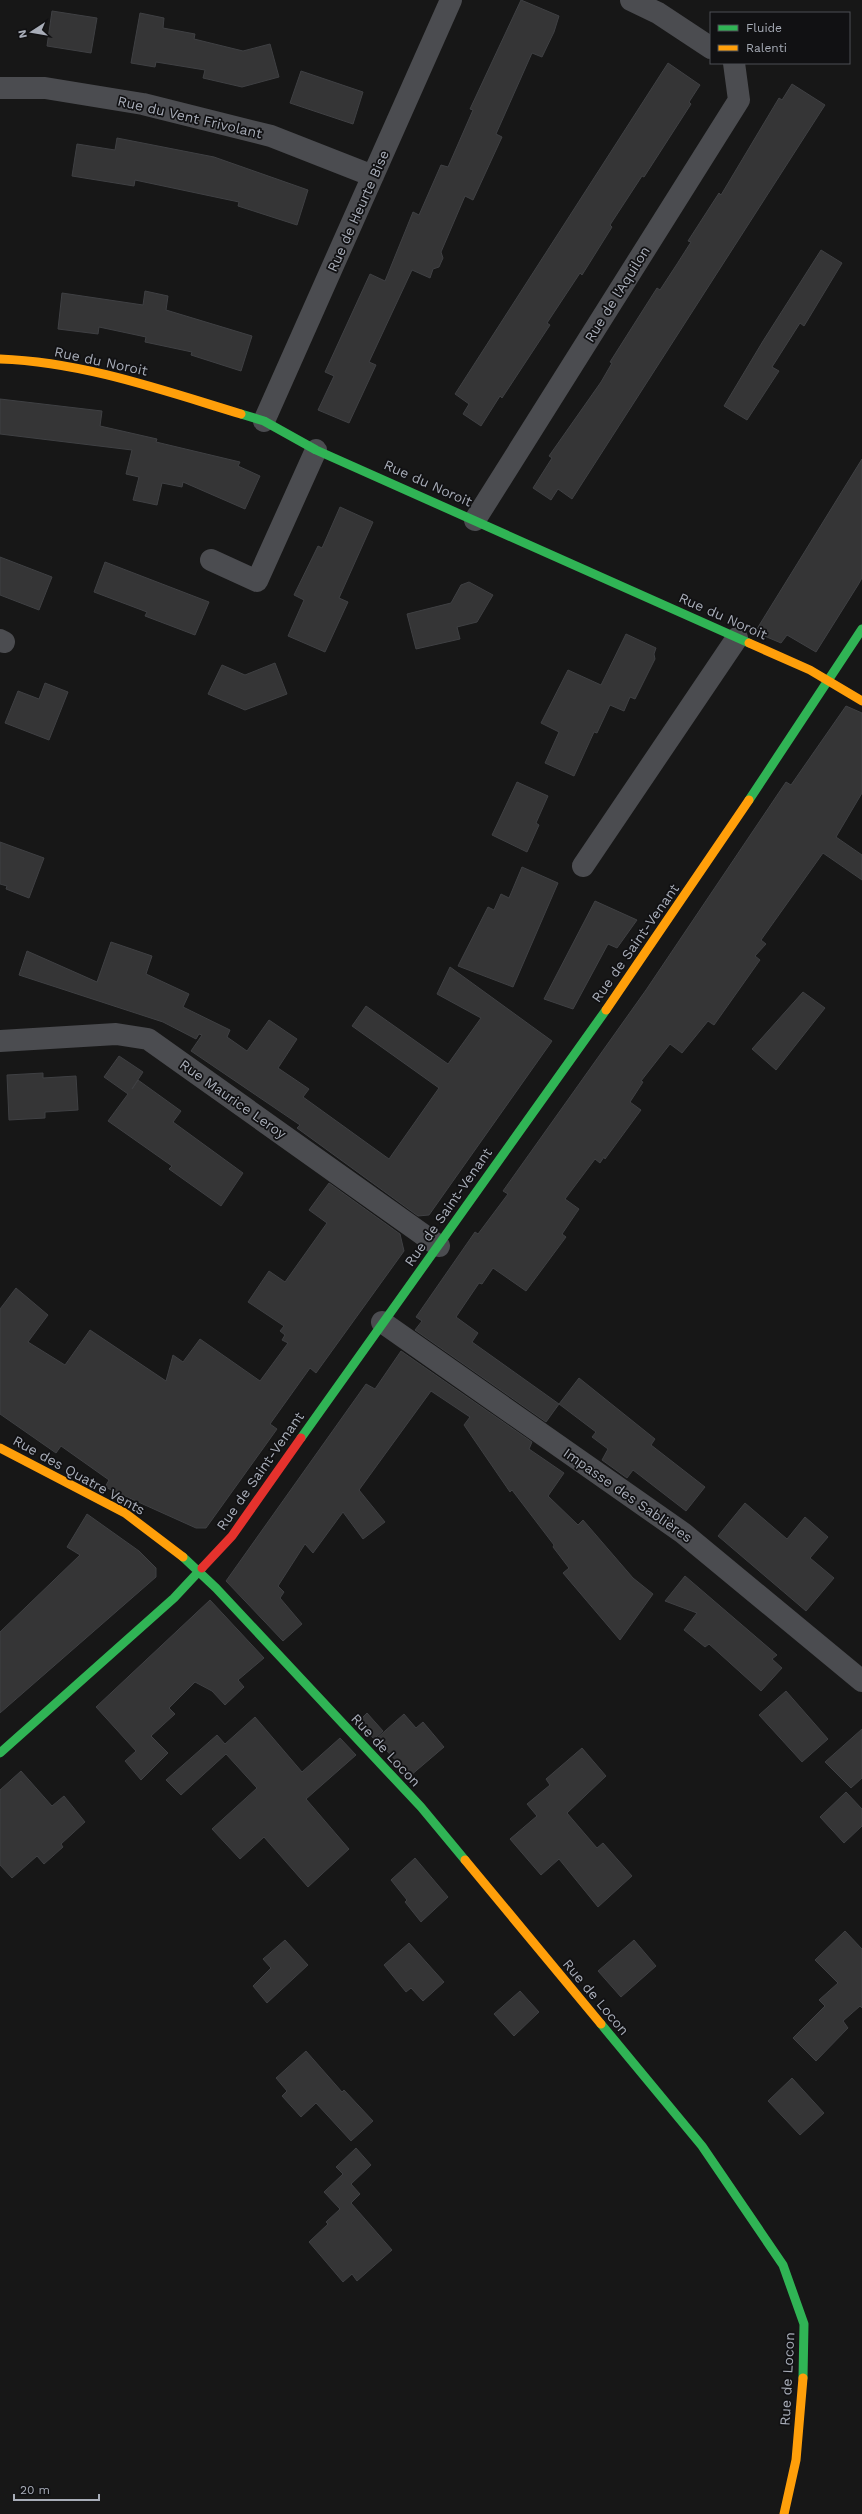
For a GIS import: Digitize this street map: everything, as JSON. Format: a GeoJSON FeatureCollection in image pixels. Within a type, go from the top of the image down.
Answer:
{"type":"FeatureCollection","features":[{"type":"Feature","properties":{"kind":"street","name":"Rue de Heurte Bise"},"geometry":{"type":"LineString","coordinates":[[264,421],[451,0]]}},
{"type":"Feature","properties":{"kind":"street"},"geometry":{"type":"LineString","coordinates":[[631,0],[658,13],[710,47]]}},
{"type":"Feature","properties":{"kind":"street","name":"Rue de l'Aquilon"},"geometry":{"type":"LineString","coordinates":[[475,520],[739,100],[734,64]]}},
{"type":"Feature","properties":{"kind":"street","name":"Rue du Vent Frivolant"},"geometry":{"type":"LineString","coordinates":[[0,88],[45,88],[143,104],[271,136],[373,176]]}},
{"type":"Feature","properties":{"kind":"street","name":"Rue du Noroit"},"geometry":{"type":"LineString","coordinates":[[0,359],[26,360],[122,377],[264,421],[316,450],[829,680],[862,701]]}},
{"type":"Feature","properties":{"kind":"street"},"geometry":{"type":"LineString","coordinates":[[211,560],[257,581],[316,450]]}},
{"type":"Feature","properties":{"kind":"street","name":"Rue de Saint-Venant"},"geometry":{"type":"LineString","coordinates":[[0,1753],[199,1574],[232,1536],[382,1322],[439,1246],[644,956],[862,629]]}},
{"type":"Feature","properties":{"kind":"street"},"geometry":{"type":"LineString","coordinates":[[583,866],[737,638]]}},
{"type":"Feature","properties":{"kind":"street","name":"Rue Maurice Leroy"},"geometry":{"type":"LineString","coordinates":[[0,1042],[116,1034],[148,1039],[439,1246]]}},
{"type":"Feature","properties":{"kind":"street","name":"Impasse des Sablières"},"geometry":{"type":"LineString","coordinates":[[382,1322],[683,1533],[862,1681]]}},
{"type":"Feature","properties":{"kind":"street","name":"Rue des Quatre Vents"},"geometry":{"type":"LineString","coordinates":[[0,1448],[125,1513],[175,1550],[199,1574]]}},
{"type":"Feature","properties":{"kind":"street","name":"Rue de Locon"},"geometry":{"type":"LineString","coordinates":[[199,1574],[216,1588],[420,1807],[702,2146],[783,2265],[804,2324],[804,2387],[796,2460],[784,2514]]}},
{"type":"Feature","properties":{"kind":"building"},"geometry":{"type":"Polygon","coordinates":[[[521,0],[559,16],[554,32],[542,57],[532,53],[496,134],[502,137],[473,200],[465,196],[441,252],[443,258],[439,267],[433,269],[430,278],[412,270],[369,362],[376,365],[349,423],[318,410],[334,376],[325,372],[370,274],[385,281],[413,212],[419,215],[441,165],[448,167],[473,110],[470,109],[521,0]]]}},
{"type":"Feature","properties":{"kind":"building"},"geometry":{"type":"Polygon","coordinates":[[[52,11],[97,18],[91,53],[47,46],[52,11]]]}},
{"type":"Feature","properties":{"kind":"building"},"geometry":{"type":"Polygon","coordinates":[[[140,13],[164,18],[163,28],[195,34],[194,39],[243,51],[270,44],[279,77],[242,87],[203,78],[205,70],[156,62],[155,67],[131,63],[140,13]]]}},
{"type":"Feature","properties":{"kind":"building"},"geometry":{"type":"Polygon","coordinates":[[[668,63],[700,85],[689,102],[691,104],[644,177],[642,176],[610,225],[612,227],[582,275],[580,273],[547,323],[550,325],[502,398],[500,396],[481,426],[463,414],[469,404],[455,394],[668,63]]]}},
{"type":"Feature","properties":{"kind":"building"},"geometry":{"type":"Polygon","coordinates":[[[301,71],[363,92],[353,124],[290,103],[301,71]]]}},
{"type":"Feature","properties":{"kind":"building"},"geometry":{"type":"Polygon","coordinates":[[[792,84],[825,105],[572,499],[558,489],[551,500],[533,488],[552,458],[549,456],[601,382],[612,363],[610,362],[657,288],[660,290],[677,264],[691,242],[688,241],[719,193],[721,195],[779,98],[782,100],[792,84]]]}},
{"type":"Feature","properties":{"kind":"building"},"geometry":{"type":"Polygon","coordinates":[[[117,138],[214,157],[308,190],[297,225],[238,206],[239,202],[135,180],[134,186],[72,176],[77,144],[115,150],[117,138]]]}},
{"type":"Feature","properties":{"kind":"building"},"geometry":{"type":"Polygon","coordinates":[[[821,250],[842,263],[804,326],[800,323],[772,367],[779,371],[747,420],[724,406],[763,341],[821,250]]]}},
{"type":"Feature","properties":{"kind":"building"},"geometry":{"type":"Polygon","coordinates":[[[145,291],[168,296],[166,310],[252,336],[241,371],[191,355],[192,352],[145,342],[146,337],[99,327],[98,334],[58,329],[62,293],[143,305],[145,291]]]}},
{"type":"Feature","properties":{"kind":"building"},"geometry":{"type":"Polygon","coordinates":[[[0,399],[102,411],[100,426],[157,439],[156,442],[240,462],[238,466],[260,476],[245,509],[183,482],[182,487],[162,483],[157,505],[133,500],[139,477],[126,474],[132,450],[0,434],[0,399]]]}},
{"type":"Feature","properties":{"kind":"building"},"geometry":{"type":"Polygon","coordinates":[[[862,459],[862,578],[858,585],[816,652],[787,635],[781,643],[755,632],[862,459]]]}},
{"type":"Feature","properties":{"kind":"building"},"geometry":{"type":"Polygon","coordinates":[[[340,507],[373,522],[339,598],[348,602],[325,652],[288,636],[304,600],[294,595],[318,546],[322,548],[340,507]]]}},
{"type":"Feature","properties":{"kind":"building"},"geometry":{"type":"Polygon","coordinates":[[[0,557],[52,577],[39,610],[0,595],[0,557]]]}},
{"type":"Feature","properties":{"kind":"building"},"geometry":{"type":"Polygon","coordinates":[[[105,562],[209,602],[195,635],[145,616],[147,612],[94,592],[105,562]]]}},
{"type":"Feature","properties":{"kind":"building"},"geometry":{"type":"Polygon","coordinates":[[[469,582],[493,595],[477,622],[457,627],[460,639],[416,649],[407,614],[451,603],[461,585],[469,582]]]}},
{"type":"Feature","properties":{"kind":"building"},"geometry":{"type":"Polygon","coordinates":[[[626,634],[656,648],[654,654],[655,659],[635,699],[630,697],[624,711],[610,705],[597,733],[594,732],[574,776],[545,763],[559,732],[541,723],[568,670],[601,685],[626,634]]]}},
{"type":"Feature","properties":{"kind":"building"},"geometry":{"type":"Polygon","coordinates":[[[275,663],[287,694],[245,710],[208,694],[222,665],[245,675],[275,663]]]}},
{"type":"Feature","properties":{"kind":"building"},"geometry":{"type":"Polygon","coordinates":[[[45,683],[68,692],[49,740],[5,723],[18,691],[39,699],[45,683]]]}},
{"type":"Feature","properties":{"kind":"building"},"geometry":{"type":"Polygon","coordinates":[[[846,706],[862,713],[862,793],[836,837],[862,855],[862,880],[823,853],[761,940],[766,944],[755,956],[760,960],[714,1025],[708,1021],[682,1053],[670,1044],[641,1081],[643,1082],[630,1102],[641,1110],[605,1159],[604,1157],[600,1163],[595,1159],[565,1199],[579,1209],[562,1234],[566,1237],[526,1291],[493,1268],[482,1284],[479,1283],[456,1317],[478,1333],[472,1342],[559,1404],[546,1422],[415,1330],[422,1321],[416,1317],[475,1232],[478,1234],[508,1194],[503,1191],[646,990],[786,782],[791,785],[846,706]]]}},
{"type":"Feature","properties":{"kind":"building"},"geometry":{"type":"Polygon","coordinates":[[[517,782],[548,796],[536,823],[539,825],[527,852],[492,835],[517,782]]]}},
{"type":"Feature","properties":{"kind":"building"},"geometry":{"type":"Polygon","coordinates":[[[0,842],[44,858],[29,898],[6,889],[7,886],[0,884],[0,842]]]}},
{"type":"Feature","properties":{"kind":"building"},"geometry":{"type":"Polygon","coordinates":[[[522,867],[558,883],[513,987],[458,966],[488,907],[494,910],[501,894],[509,898],[522,867]]]}},
{"type":"Feature","properties":{"kind":"building"},"geometry":{"type":"Polygon","coordinates":[[[595,901],[637,920],[617,948],[608,944],[573,1009],[544,999],[595,901]]]}},
{"type":"Feature","properties":{"kind":"building"},"geometry":{"type":"Polygon","coordinates":[[[111,942],[152,956],[146,974],[189,994],[183,1007],[230,1030],[227,1037],[247,1051],[269,1020],[297,1039],[278,1068],[309,1089],[303,1097],[389,1159],[439,1088],[352,1026],[366,1006],[448,1064],[481,1018],[437,994],[450,967],[552,1041],[429,1215],[418,1216],[297,1128],[300,1125],[191,1051],[202,1035],[199,1034],[196,1039],[163,1022],[19,975],[27,951],[97,982],[111,942]]]}},
{"type":"Feature","properties":{"kind":"building"},"geometry":{"type":"Polygon","coordinates":[[[803,992],[825,1008],[776,1070],[752,1049],[803,992]]]}},
{"type":"Feature","properties":{"kind":"building"},"geometry":{"type":"Polygon","coordinates":[[[119,1056],[143,1072],[132,1089],[138,1080],[181,1111],[173,1122],[243,1173],[221,1206],[169,1169],[172,1166],[108,1121],[128,1094],[104,1077],[119,1056]]]}},
{"type":"Feature","properties":{"kind":"building"},"geometry":{"type":"Polygon","coordinates":[[[43,1073],[43,1078],[76,1076],[78,1110],[45,1112],[45,1118],[9,1120],[7,1075],[43,1073]]]}},
{"type":"Feature","properties":{"kind":"building"},"geometry":{"type":"Polygon","coordinates":[[[329,1183],[400,1234],[404,1251],[316,1373],[310,1368],[270,1424],[277,1429],[206,1528],[196,1528],[105,1487],[109,1480],[61,1446],[56,1453],[0,1414],[0,1309],[16,1288],[48,1315],[28,1342],[65,1365],[90,1330],[166,1381],[173,1355],[183,1362],[200,1339],[260,1381],[288,1343],[282,1340],[285,1335],[280,1331],[284,1326],[248,1302],[269,1271],[285,1282],[327,1223],[309,1210],[329,1183]]]}},
{"type":"Feature","properties":{"kind":"building"},"geometry":{"type":"Polygon","coordinates":[[[401,1351],[532,1442],[529,1449],[564,1473],[548,1496],[578,1525],[583,1520],[633,1578],[653,1594],[620,1640],[563,1573],[569,1568],[553,1547],[554,1545],[512,1490],[510,1492],[464,1425],[470,1417],[431,1391],[359,1490],[385,1522],[363,1539],[343,1512],[313,1553],[305,1544],[278,1586],[284,1592],[280,1598],[302,1624],[283,1641],[226,1581],[366,1384],[375,1389],[401,1351]]]}},
{"type":"Feature","properties":{"kind":"building"},"geometry":{"type":"Polygon","coordinates":[[[579,1378],[655,1439],[651,1445],[705,1487],[686,1511],[633,1470],[627,1478],[602,1460],[608,1449],[592,1437],[596,1432],[559,1404],[579,1378]]]}},
{"type":"Feature","properties":{"kind":"building"},"geometry":{"type":"Polygon","coordinates":[[[745,1503],[787,1539],[805,1517],[828,1537],[810,1558],[834,1578],[806,1611],[718,1536],[745,1503]]]}},
{"type":"Feature","properties":{"kind":"building"},"geometry":{"type":"Polygon","coordinates":[[[87,1514],[139,1551],[156,1568],[156,1577],[0,1713],[0,1632],[80,1555],[67,1547],[87,1514]]]}},
{"type":"Feature","properties":{"kind":"building"},"geometry":{"type":"Polygon","coordinates":[[[685,1576],[777,1655],[772,1659],[782,1668],[761,1691],[709,1644],[705,1647],[684,1630],[697,1613],[665,1601],[685,1576]]]}},
{"type":"Feature","properties":{"kind":"building"},"geometry":{"type":"Polygon","coordinates":[[[210,1600],[264,1658],[238,1680],[244,1687],[225,1705],[212,1691],[195,1682],[169,1708],[175,1714],[151,1736],[168,1753],[141,1780],[125,1761],[136,1751],[96,1707],[210,1600]]]}},
{"type":"Feature","properties":{"kind":"building"},"geometry":{"type":"Polygon","coordinates":[[[786,1691],[828,1739],[802,1762],[759,1715],[786,1691]]]}},
{"type":"Feature","properties":{"kind":"building"},"geometry":{"type":"Polygon","coordinates":[[[367,1713],[383,1731],[374,1739],[358,1722],[367,1713]]]}},
{"type":"Feature","properties":{"kind":"building"},"geometry":{"type":"Polygon","coordinates":[[[404,1714],[416,1728],[423,1722],[444,1747],[410,1776],[376,1739],[404,1714]]]}},
{"type":"Feature","properties":{"kind":"building"},"geometry":{"type":"Polygon","coordinates":[[[255,1717],[302,1772],[340,1738],[356,1755],[306,1799],[349,1849],[308,1887],[264,1837],[240,1859],[212,1829],[257,1788],[226,1754],[181,1795],[166,1780],[217,1735],[225,1744],[255,1717]]]}},
{"type":"Feature","properties":{"kind":"building"},"geometry":{"type":"Polygon","coordinates":[[[862,1729],[862,1778],[851,1788],[825,1762],[862,1729]]]}},
{"type":"Feature","properties":{"kind":"building"},"geometry":{"type":"Polygon","coordinates":[[[582,1748],[606,1776],[567,1813],[597,1848],[603,1843],[632,1876],[598,1907],[559,1859],[541,1875],[510,1839],[537,1816],[527,1804],[550,1785],[546,1779],[582,1748]]]}},
{"type":"Feature","properties":{"kind":"building"},"geometry":{"type":"Polygon","coordinates":[[[21,1771],[52,1806],[64,1796],[85,1822],[61,1844],[63,1847],[44,1864],[37,1856],[12,1878],[0,1865],[0,1790],[21,1771]]]}},
{"type":"Feature","properties":{"kind":"building"},"geometry":{"type":"Polygon","coordinates":[[[846,1792],[862,1809],[862,1826],[844,1843],[820,1817],[846,1792]]]}},
{"type":"Feature","properties":{"kind":"building"},"geometry":{"type":"Polygon","coordinates":[[[415,1858],[448,1897],[421,1922],[405,1902],[407,1900],[391,1880],[415,1858]]]}},
{"type":"Feature","properties":{"kind":"building"},"geometry":{"type":"Polygon","coordinates":[[[845,1931],[862,1949],[862,2008],[860,2006],[843,2021],[848,2028],[816,2061],[793,2038],[825,2006],[819,2000],[838,1983],[815,1960],[845,1931]]]}},
{"type":"Feature","properties":{"kind":"building"},"geometry":{"type":"Polygon","coordinates":[[[285,1940],[308,1965],[267,2003],[253,1986],[271,1968],[263,1959],[285,1940]]]}},
{"type":"Feature","properties":{"kind":"building"},"geometry":{"type":"Polygon","coordinates":[[[634,1940],[656,1966],[621,1997],[598,1971],[634,1940]]]}},
{"type":"Feature","properties":{"kind":"building"},"geometry":{"type":"Polygon","coordinates":[[[409,1943],[444,1982],[423,2001],[411,1988],[406,1992],[384,1965],[409,1943]]]}},
{"type":"Feature","properties":{"kind":"building"},"geometry":{"type":"Polygon","coordinates":[[[520,1991],[539,2012],[514,2036],[494,2014],[520,1991]]]}},
{"type":"Feature","properties":{"kind":"building"},"geometry":{"type":"Polygon","coordinates":[[[306,2051],[342,2092],[344,2090],[373,2121],[351,2141],[316,2103],[301,2117],[282,2096],[287,2091],[276,2078],[306,2051]]]}},
{"type":"Feature","properties":{"kind":"building"},"geometry":{"type":"Polygon","coordinates":[[[792,2078],[824,2113],[800,2135],[768,2101],[792,2078]]]}},
{"type":"Feature","properties":{"kind":"building"},"geometry":{"type":"Polygon","coordinates":[[[356,2148],[371,2165],[351,2184],[360,2194],[351,2203],[392,2250],[357,2281],[352,2274],[343,2282],[309,2242],[328,2224],[326,2222],[340,2209],[324,2192],[343,2174],[336,2167],[356,2148]]]}},
{"type":"Feature","properties":{"kind":"traffic: fast"},"geometry":{"type":"LineString","coordinates":[[241,414],[264,421],[316,450],[749,643]]}},
{"type":"Feature","properties":{"kind":"traffic: fast"},"geometry":{"type":"LineString","coordinates":[[749,800],[862,629]]}},
{"type":"Feature","properties":{"kind":"traffic: fast"},"geometry":{"type":"LineString","coordinates":[[301,1438],[606,1010]]}},
{"type":"Feature","properties":{"kind":"traffic: fast"},"geometry":{"type":"LineString","coordinates":[[183,1557],[216,1588],[421,1807],[465,1860]]}},
{"type":"Feature","properties":{"kind":"traffic: fast"},"geometry":{"type":"LineString","coordinates":[[0,1753],[174,1598],[202,1568]]}},
{"type":"Feature","properties":{"kind":"traffic: fast"},"geometry":{"type":"LineString","coordinates":[[601,2024],[702,2146],[783,2265],[804,2324],[803,2378]]}},
{"type":"Feature","properties":{"kind":"traffic: slow"},"geometry":{"type":"LineString","coordinates":[[0,359],[62,365],[92,371],[152,387],[241,414]]}},
{"type":"Feature","properties":{"kind":"traffic: slow"},"geometry":{"type":"LineString","coordinates":[[749,643],[810,670],[862,701]]}},
{"type":"Feature","properties":{"kind":"traffic: slow"},"geometry":{"type":"LineString","coordinates":[[606,1010],[749,800]]}},
{"type":"Feature","properties":{"kind":"traffic: slow"},"geometry":{"type":"LineString","coordinates":[[0,1448],[125,1513],[183,1557]]}},
{"type":"Feature","properties":{"kind":"traffic: slow"},"geometry":{"type":"LineString","coordinates":[[465,1860],[601,2024]]}},
{"type":"Feature","properties":{"kind":"traffic: slow"},"geometry":{"type":"LineString","coordinates":[[784,2514],[796,2460],[803,2378]]}},
{"type":"Feature","properties":{"kind":"traffic: jam"},"geometry":{"type":"LineString","coordinates":[[202,1568],[232,1536],[301,1438]]}}]}
